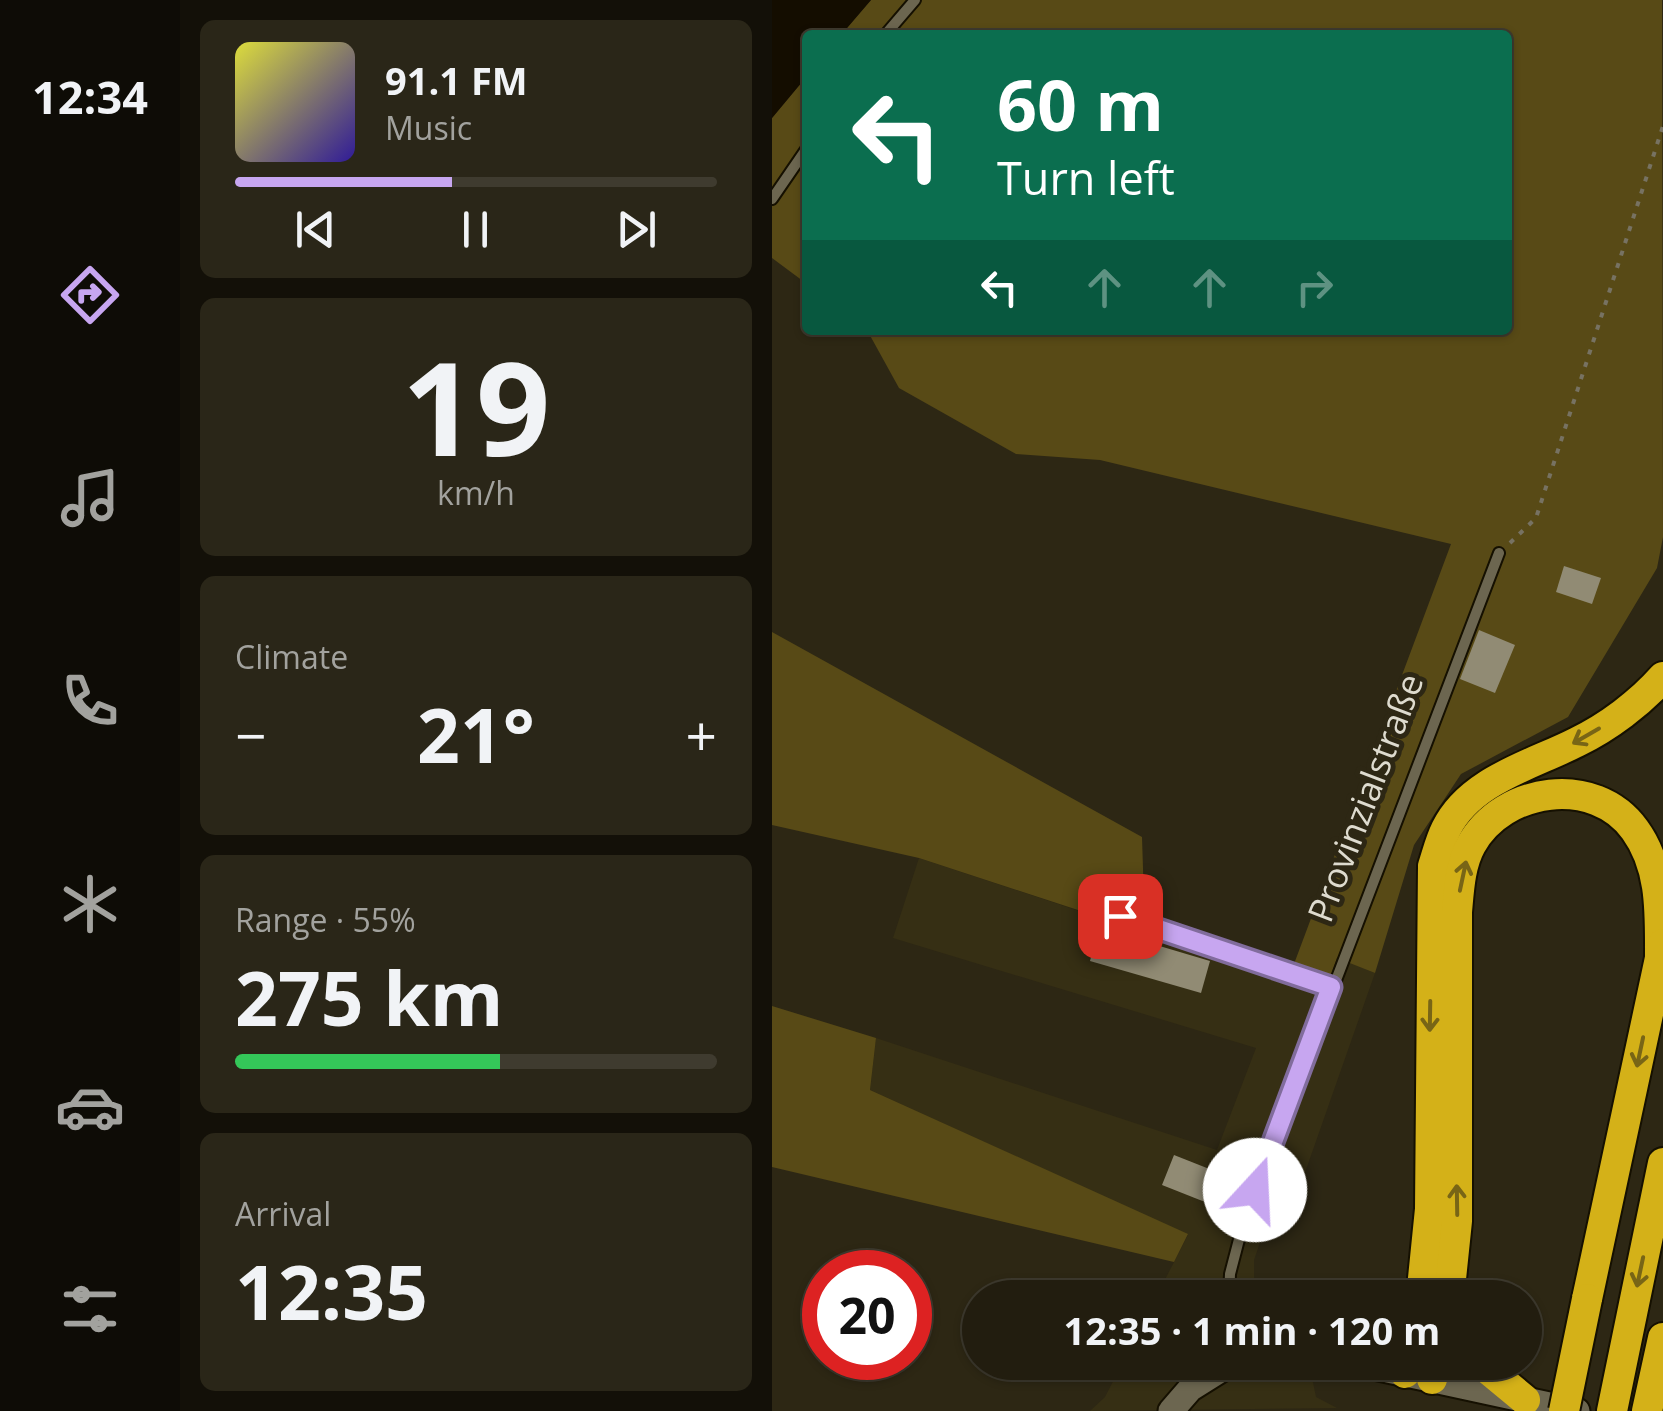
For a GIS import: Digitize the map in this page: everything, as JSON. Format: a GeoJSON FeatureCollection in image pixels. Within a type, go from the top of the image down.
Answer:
{"type":"FeatureCollection","features":[{"type":"Feature","properties":{"kind":"highway"},"geometry":{"type":"LineString","coordinates":[[1423,1280],[1430,1209],[1433,866],[1446,828],[1466,801],[1495,780],[1581,740],[1622,714],[1662,677]]}},
{"type":"Feature","properties":{"kind":"highway"},"geometry":{"type":"LineString","coordinates":[[1451,1280],[1458,1221],[1457,912],[1461,876],[1471,845],[1487,824],[1511,805],[1537,795],[1572,794],[1602,804],[1634,828],[1654,866],[1661,950],[1564,1411]]}},
{"type":"Feature","properties":{"kind":"highway"},"geometry":{"type":"LineString","coordinates":[[1612,1411],[1662,1163]]}},
{"type":"Feature","properties":{"kind":"highway"},"geometry":{"type":"LineString","coordinates":[[1647,1411],[1662,1338]]}},
{"type":"Feature","properties":{"kind":"highway"},"geometry":{"type":"LineString","coordinates":[[1501,1380],[1525,1400]]}},
{"type":"Feature","properties":{"kind":"main road"},"geometry":{"type":"LineString","coordinates":[[1171,1411],[1190,1389],[1204,1380]]}},
{"type":"Feature","properties":{"kind":"main road"},"geometry":{"type":"LineString","coordinates":[[1457,1380],[1577,1411]]}},
{"type":"Feature","properties":{"kind":"lane"},"geometry":{"type":"LineString","coordinates":[[889,30],[915,0]]}},
{"type":"Feature","properties":{"kind":"lane"},"geometry":{"type":"LineString","coordinates":[[772,199],[802,155]]}},
{"type":"Feature","properties":{"kind":"lane","name":"Provinzialstraße"},"geometry":{"type":"LineString","coordinates":[[1230,1280],[1243,1224],[1499,553]]}},
{"type":"Feature","properties":{"kind":"lane"},"geometry":{"type":"LineString","coordinates":[[1120,916],[1331,987]]}},
{"type":"Feature","properties":{"kind":"path"},"geometry":{"type":"LineString","coordinates":[[1499,553],[1536,518],[1662,126]]}},
{"type":"Feature","properties":{"kind":"shaded area"},"geometry":{"type":"Polygon","coordinates":[[[772,0],[871,0],[845,30],[802,30],[802,82],[772,118],[772,0]]]}},
{"type":"Feature","properties":{"kind":"shaded area"},"geometry":{"type":"Polygon","coordinates":[[[871,0],[1662,0],[1663,537],[1657,568],[1568,717],[1461,774],[1414,845],[1375,973],[1337,958],[1325,992],[1288,980],[1451,544],[1100,460],[1016,454],[899,388],[870,335],[1512,335],[1512,30],[845,30],[871,0]]]}},
{"type":"Feature","properties":{"kind":"shaded area"},"geometry":{"type":"Polygon","coordinates":[[[802,82],[802,280],[772,258],[772,118],[802,82]]]}},
{"type":"Feature","properties":{"kind":"shaded area"},"geometry":{"type":"Polygon","coordinates":[[[772,632],[1142,837],[1145,932],[919,858],[772,825],[772,632]]]}},
{"type":"Feature","properties":{"kind":"shaded area"},"geometry":{"type":"Polygon","coordinates":[[[919,858],[1325,992],[1337,957],[1375,973],[1288,1221],[1269,1216],[1254,1260],[1254,1280],[1165,1280],[1188,1235],[870,1090],[876,1038],[1217,1150],[1256,1048],[893,938],[919,858]]]}},
{"type":"Feature","properties":{"kind":"shaded area"},"geometry":{"type":"Polygon","coordinates":[[[772,1006],[876,1038],[870,1090],[1188,1234],[1174,1262],[772,1167],[772,1006]]]}},
{"type":"Feature","properties":{"kind":"shaded area"},"geometry":{"type":"Polygon","coordinates":[[[1114,1380],[1312,1380],[1316,1397],[1337,1408],[1090,1411],[1105,1397],[1114,1380]]]}},
{"type":"Feature","properties":{"kind":"building"},"geometry":{"type":"Polygon","coordinates":[[[1564,566],[1601,578],[1592,604],[1556,592],[1564,566]]]}},
{"type":"Feature","properties":{"kind":"building"},"geometry":{"type":"Polygon","coordinates":[[[1479,630],[1515,645],[1495,693],[1460,679],[1479,630]]]}},
{"type":"Feature","properties":{"kind":"building"},"geometry":{"type":"Polygon","coordinates":[[[1099,928],[1210,961],[1201,993],[1090,961],[1099,928]]]}},
{"type":"Feature","properties":{"kind":"building"},"geometry":{"type":"Polygon","coordinates":[[[1174,1155],[1222,1174],[1210,1204],[1162,1185],[1174,1155]]]}},
{"type":"Feature","properties":{"kind":"route"},"geometry":{"type":"LineString","coordinates":[[1120,916],[1331,987],[1255,1190]]}}]}
